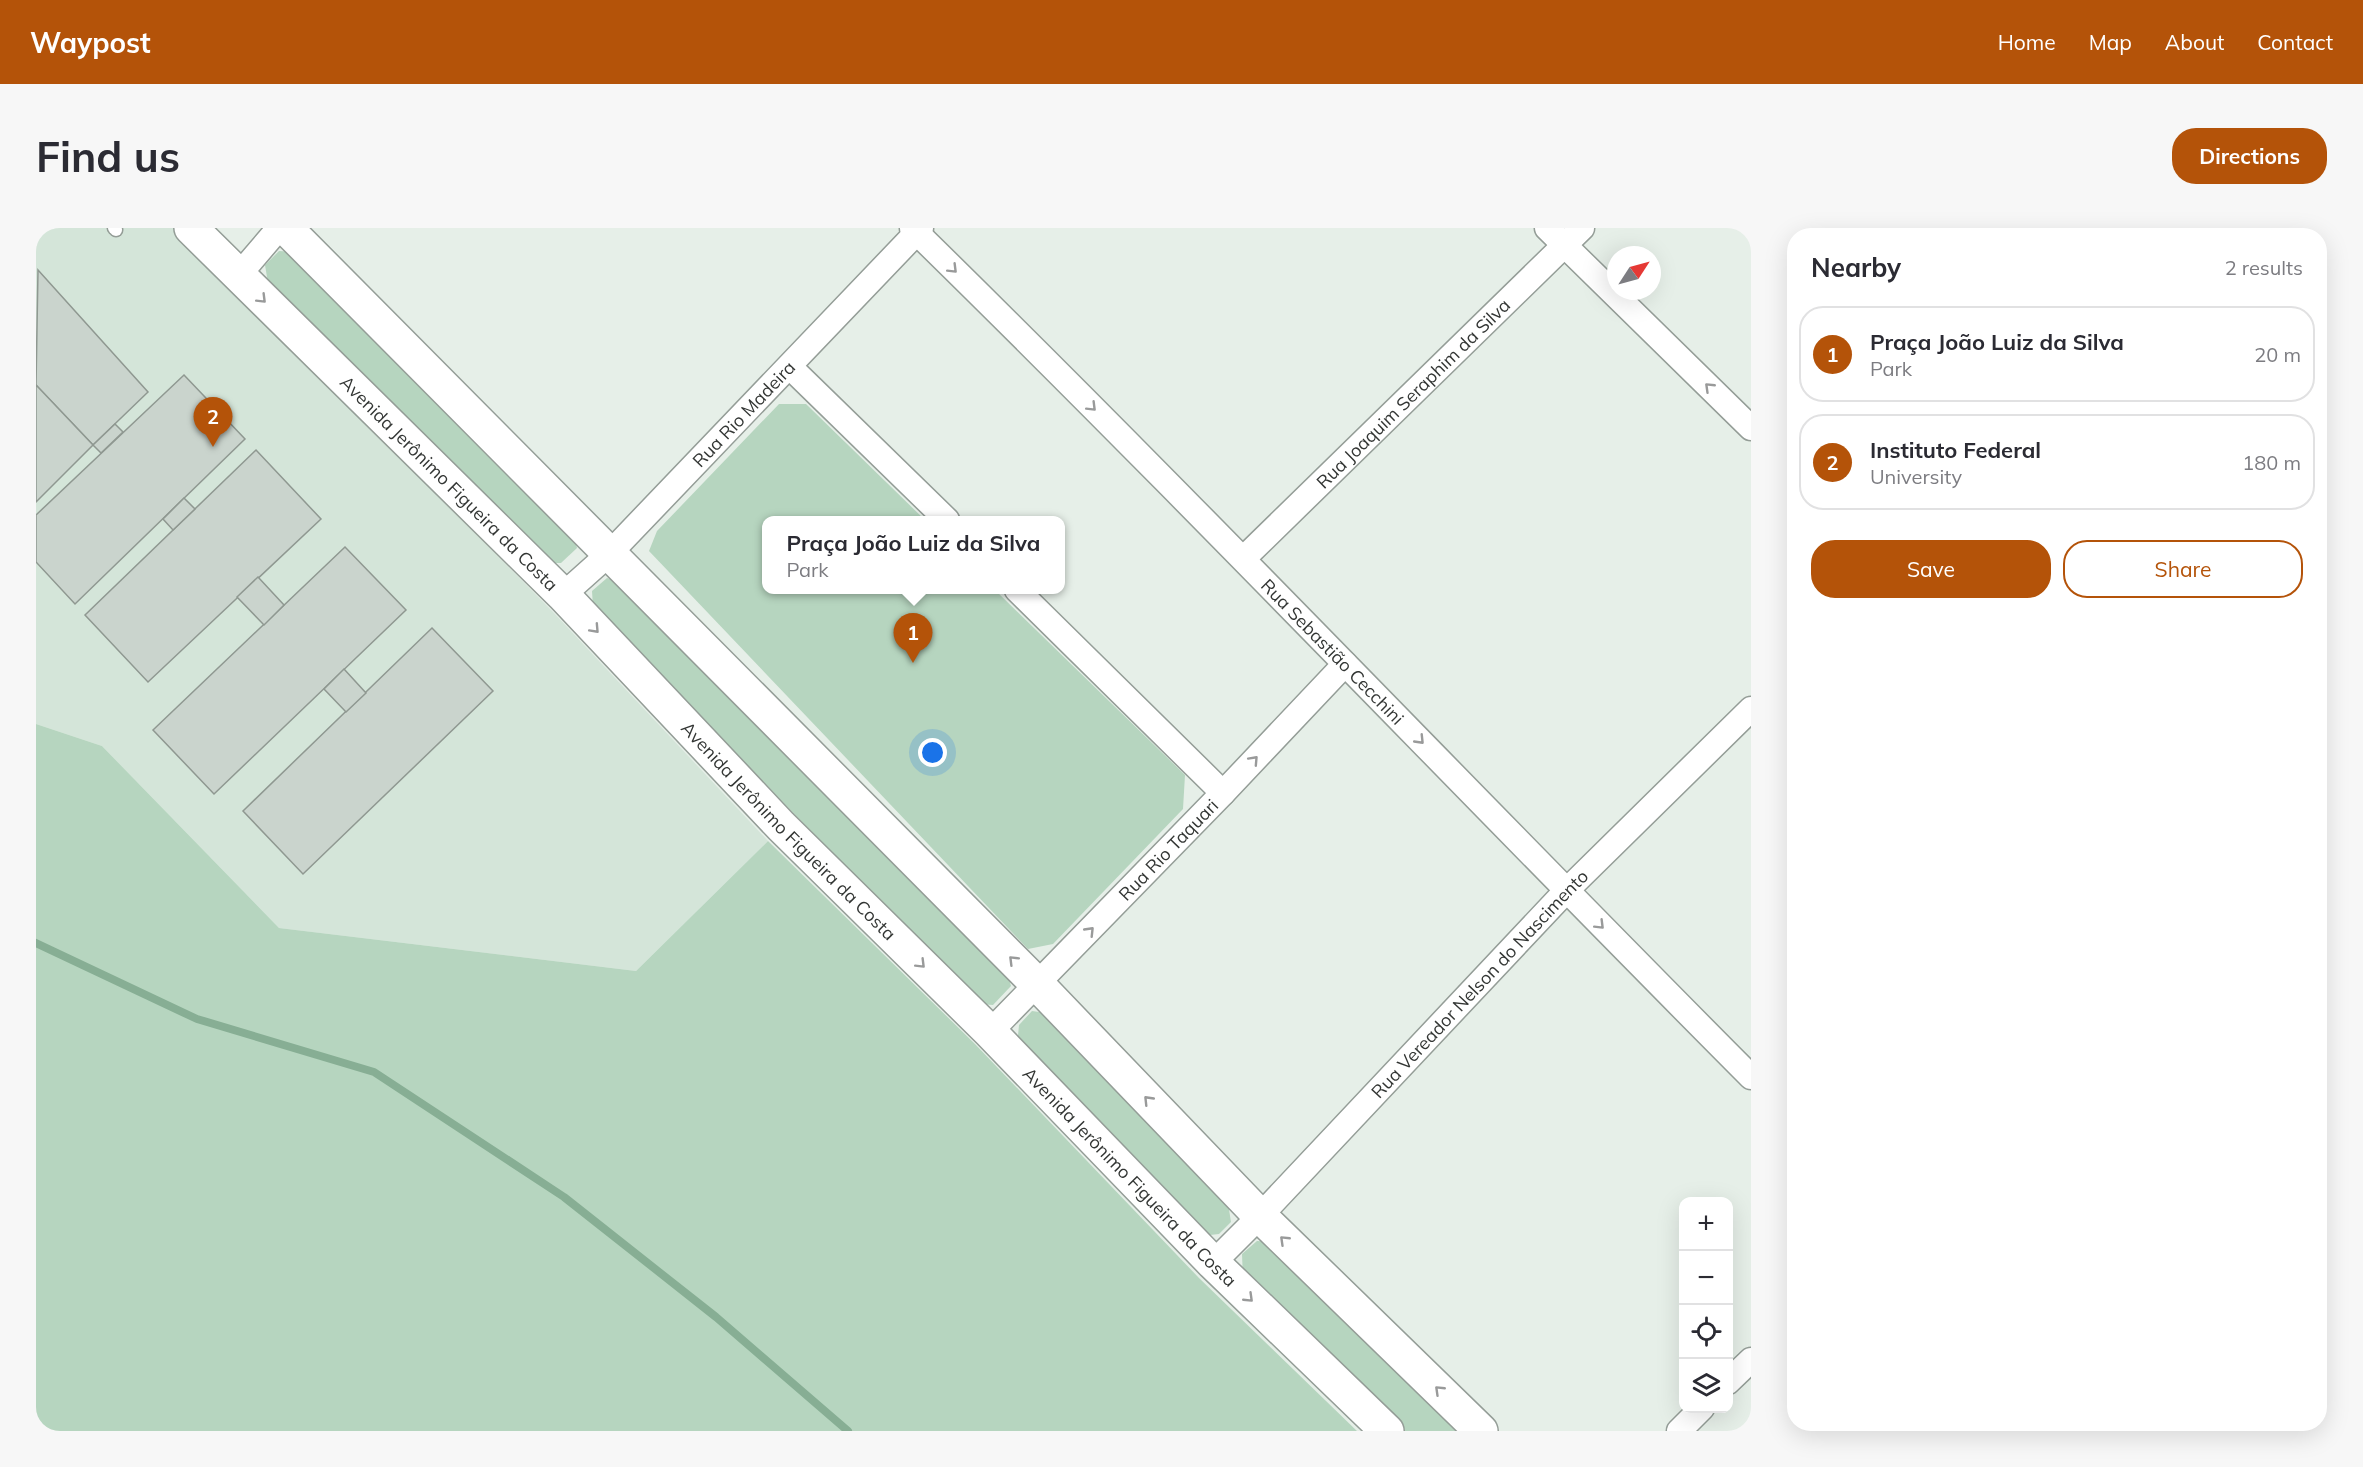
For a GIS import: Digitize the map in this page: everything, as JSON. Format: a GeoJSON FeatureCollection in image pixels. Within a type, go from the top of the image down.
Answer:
{"type":"FeatureCollection","features":[{"type":"Feature","properties":{"kind":"main road","name":"Avenida Jerônimo Figueira da Costa"},"geometry":{"type":"LineString","coordinates":[[191,228],[563,595],[781,826],[990,1032],[1213,1263],[1387,1431]]}},
{"type":"Feature","properties":{"kind":"main road"},"geometry":{"type":"LineString","coordinates":[[286,228],[1038,985],[1260,1216],[1481,1431]]}},
{"type":"Feature","properties":{"kind":"street"},"geometry":{"type":"LineString","coordinates":[[238,276],[279,228]]}},
{"type":"Feature","properties":{"kind":"street"},"geometry":{"type":"LineString","coordinates":[[1547,228],[1751,428]]}},
{"type":"Feature","properties":{"kind":"street","name":"Rua Joaquim Seraphim da Silva"},"geometry":{"type":"LineString","coordinates":[[1244,558],[1582,228]]}},
{"type":"Feature","properties":{"kind":"street","name":"Rua Rio Madeira"},"geometry":{"type":"LineString","coordinates":[[563,595],[610,553],[790,367],[916,230]]}},
{"type":"Feature","properties":{"kind":"street","name":"Rua Sebastião Cecchini"},"geometry":{"type":"LineString","coordinates":[[916,230],[1244,558],[1566,891],[1751,1077]]}},
{"type":"Feature","properties":{"kind":"street"},"geometry":{"type":"LineString","coordinates":[[790,367],[943,516]]}},
{"type":"Feature","properties":{"kind":"street"},"geometry":{"type":"LineString","coordinates":[[1021,594],[1223,793]]}},
{"type":"Feature","properties":{"kind":"street","name":"Rua Rio Taquari"},"geometry":{"type":"LineString","coordinates":[[990,1032],[1038,985],[1345,664]]}},
{"type":"Feature","properties":{"kind":"street","name":"Rua Vereador Nelson do Nascimento"},"geometry":{"type":"LineString","coordinates":[[1213,1263],[1566,891],[1751,709]]}},
{"type":"Feature","properties":{"kind":"street"},"geometry":{"type":"LineString","coordinates":[[1733,1377],[1751,1360]]}},
{"type":"Feature","properties":{"kind":"street"},"geometry":{"type":"LineString","coordinates":[[1679,1431],[1697,1413]]}},
{"type":"Feature","properties":{"kind":"shaded area"},"geometry":{"type":"Polygon","coordinates":[[[36,228],[174,228],[553,612],[768,841],[636,971],[279,928],[102,746],[36,724],[36,228]]]}},
{"type":"Feature","properties":{"kind":"green space"},"geometry":{"type":"Polygon","coordinates":[[[279,251],[295,252],[573,532],[577,548],[561,563],[542,563],[268,283],[265,265],[279,251]]]}},
{"type":"Feature","properties":{"kind":"green space"},"geometry":{"type":"Polygon","coordinates":[[[779,404],[806,404],[921,516],[762,516],[762,594],[999,594],[1185,775],[1183,809],[1053,944],[1028,949],[649,551],[657,531],[779,404]]]}},
{"type":"Feature","properties":{"kind":"green space"},"geometry":{"type":"Polygon","coordinates":[[[607,578],[624,583],[1006,968],[1011,986],[993,1005],[980,1004],[593,608],[592,591],[607,578]]]}},
{"type":"Feature","properties":{"kind":"green space"},"geometry":{"type":"Polygon","coordinates":[[[36,724],[102,746],[279,928],[636,971],[768,841],[975,1044],[1199,1278],[1357,1431],[36,1431],[36,724]]]}},
{"type":"Feature","properties":{"kind":"green space"},"geometry":{"type":"Polygon","coordinates":[[[1032,1011],[1053,1014],[1227,1197],[1231,1222],[1219,1234],[1201,1236],[1017,1046],[1019,1025],[1032,1011]]]}},
{"type":"Feature","properties":{"kind":"green space"},"geometry":{"type":"Polygon","coordinates":[[[1257,1241],[1275,1242],[1470,1431],[1401,1431],[1243,1279],[1242,1254],[1257,1241]]]}},
{"type":"Feature","properties":{"kind":"building"},"geometry":{"type":"Polygon","coordinates":[[[38,270],[148,392],[93,445],[36,385],[38,270]]]}},
{"type":"Feature","properties":{"kind":"building"},"geometry":{"type":"Polygon","coordinates":[[[184,375],[245,439],[75,604],[36,562],[36,515],[184,375]]]}},
{"type":"Feature","properties":{"kind":"building"},"geometry":{"type":"Polygon","coordinates":[[[36,385],[93,445],[36,502],[36,385]]]}},
{"type":"Feature","properties":{"kind":"building"},"geometry":{"type":"Polygon","coordinates":[[[115,424],[123,432],[101,453],[93,445],[115,424]]]}},
{"type":"Feature","properties":{"kind":"building"},"geometry":{"type":"Polygon","coordinates":[[[256,450],[321,519],[148,682],[85,615],[256,450]]]}},
{"type":"Feature","properties":{"kind":"building"},"geometry":{"type":"Polygon","coordinates":[[[184,498],[195,509],[173,530],[163,519],[184,498]]]}},
{"type":"Feature","properties":{"kind":"building"},"geometry":{"type":"Polygon","coordinates":[[[345,547],[406,610],[214,794],[153,730],[345,547]]]}},
{"type":"Feature","properties":{"kind":"building"},"geometry":{"type":"Polygon","coordinates":[[[258,577],[284,605],[264,625],[237,597],[258,577]]]}},
{"type":"Feature","properties":{"kind":"building"},"geometry":{"type":"Polygon","coordinates":[[[432,628],[493,691],[303,874],[243,811],[432,628]]]}},
{"type":"Feature","properties":{"kind":"building"},"geometry":{"type":"Polygon","coordinates":[[[344,669],[366,693],[346,712],[324,689],[344,669]]]}},
{"type":"Feature","properties":{"kind":"waterway"},"geometry":{"type":"LineString","coordinates":[[36,943],[197,1019],[374,1072],[564,1197],[716,1317],[848,1431]]}},
{"type":"Feature","properties":{"kind":"place","name":"Instituto Federal"},"geometry":{"type":"Point","coordinates":[213,447]}},
{"type":"Feature","properties":{"kind":"place","name":"Praça João Luiz da Silva"},"geometry":{"type":"Point","coordinates":[913,663]}}]}
